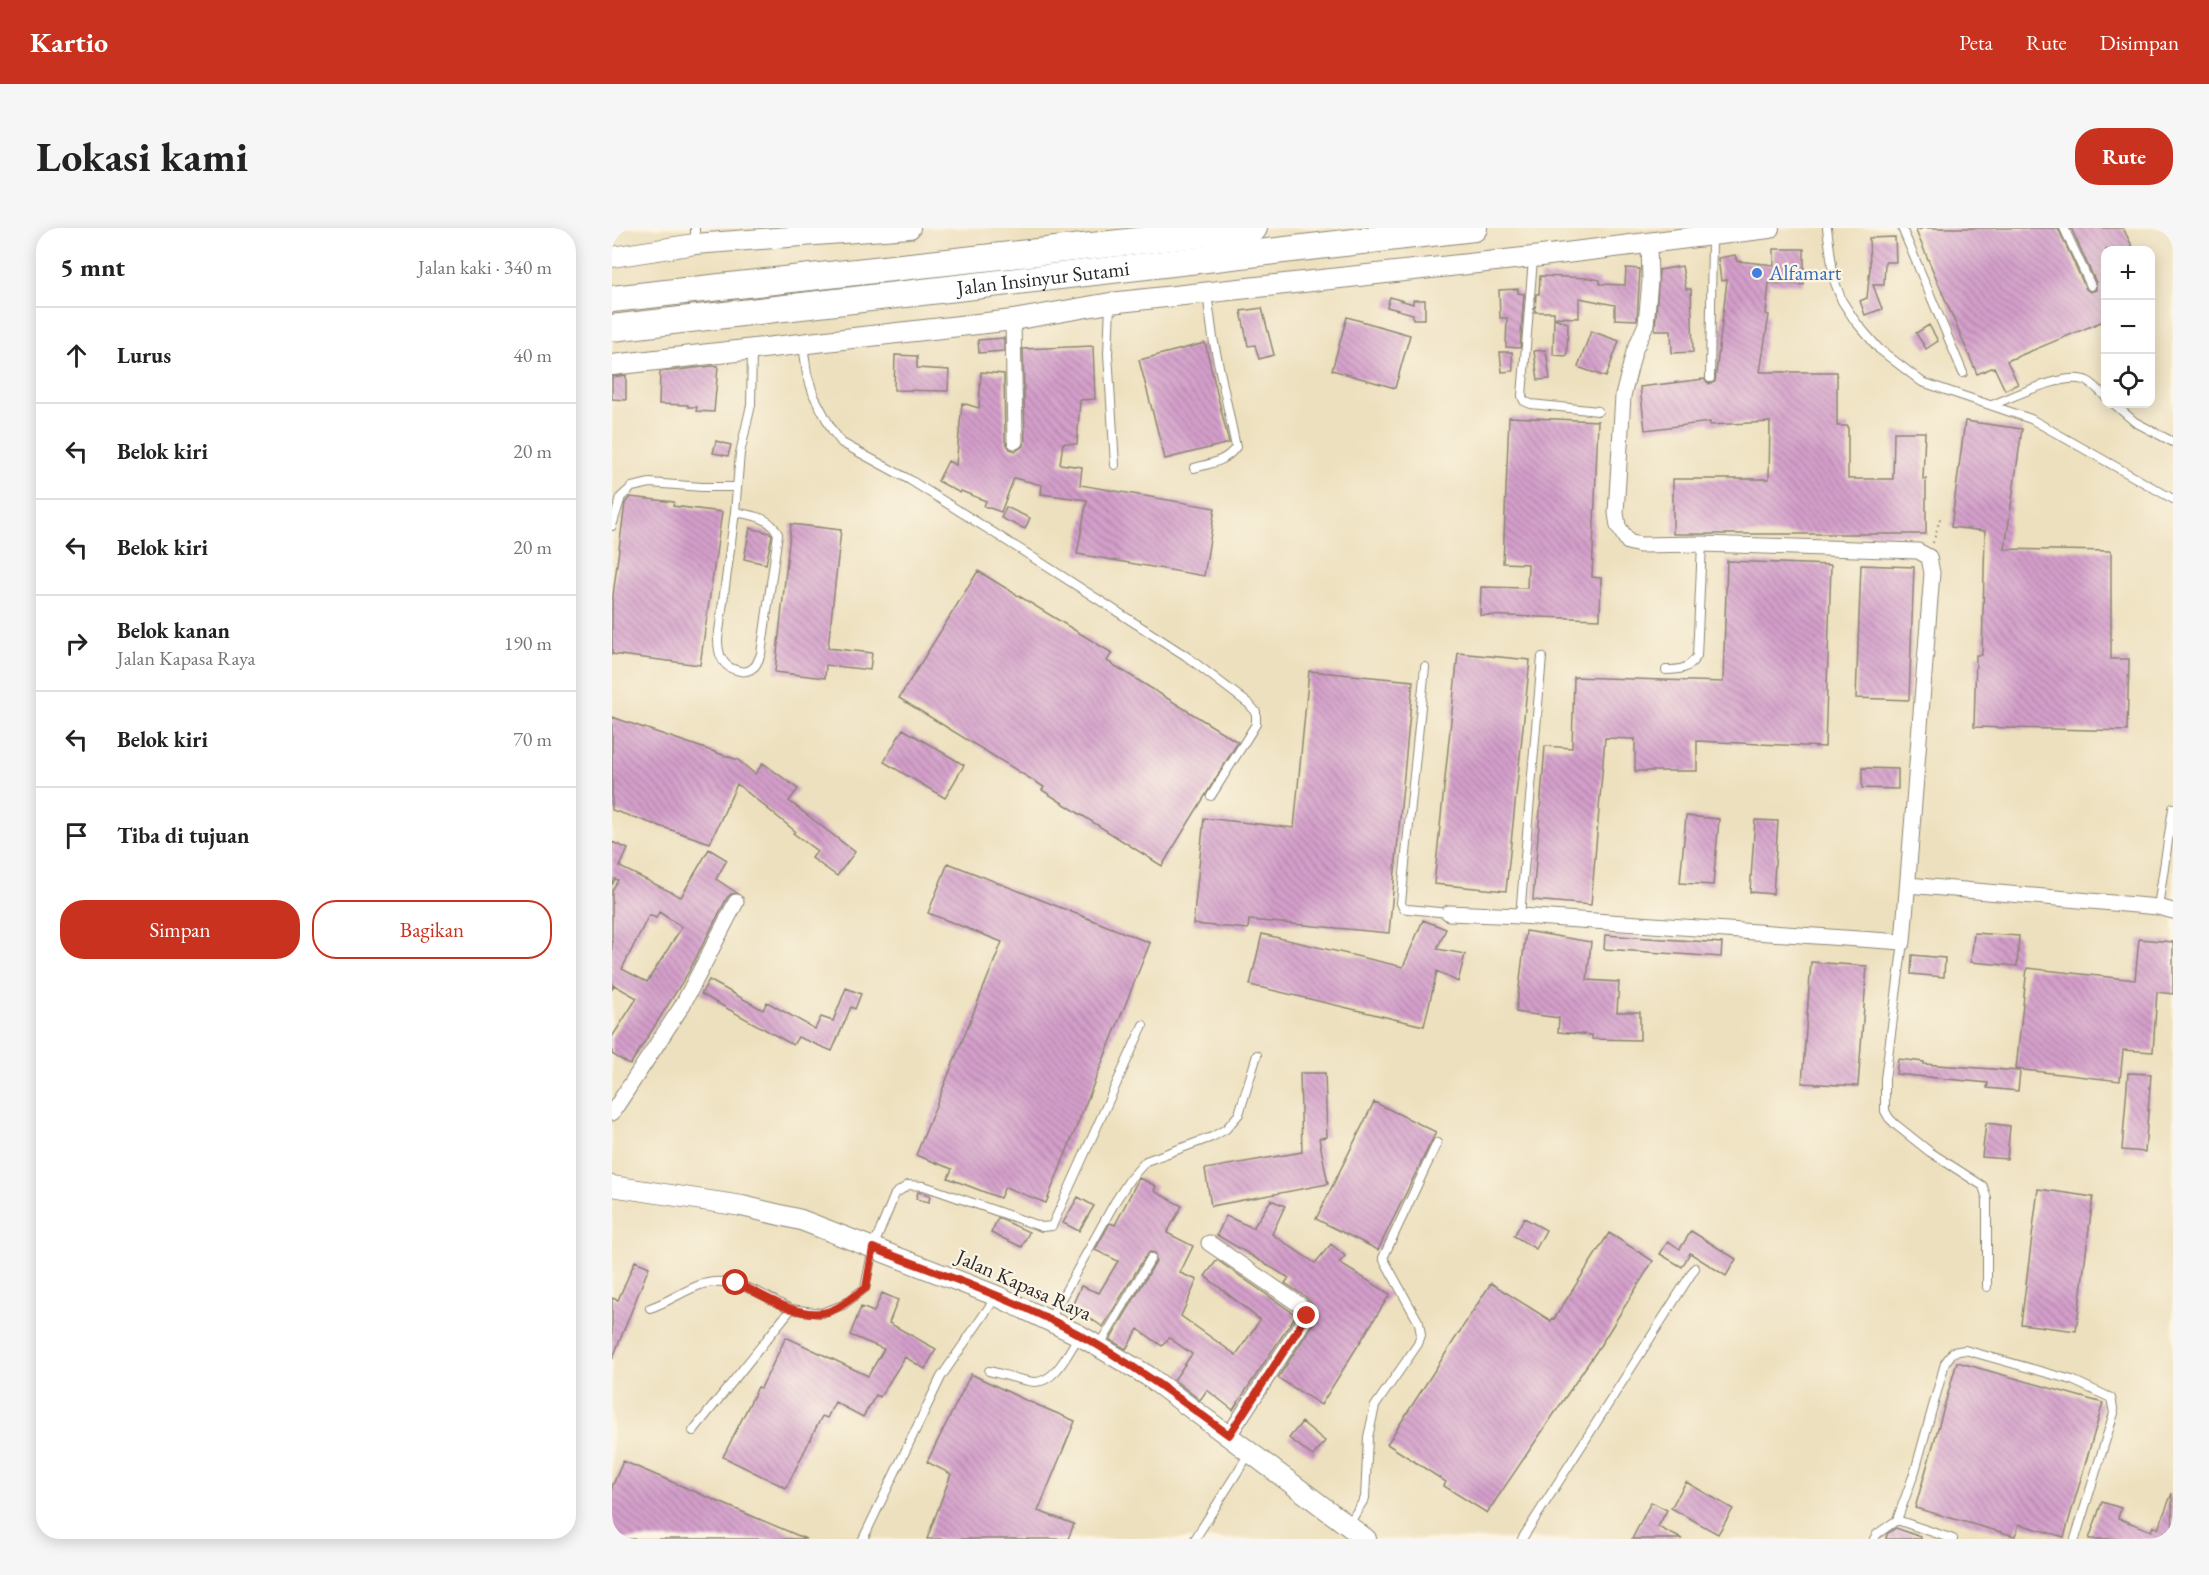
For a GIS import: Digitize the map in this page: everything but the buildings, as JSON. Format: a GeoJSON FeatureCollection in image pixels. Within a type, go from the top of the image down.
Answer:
{"type":"FeatureCollection","features":[{"type":"Feature","properties":{"kind":"highway","name":"Jalan Insinyur Sutami"},"geometry":{"type":"LineString","coordinates":[[612,299],[1254,228]]}},
{"type":"Feature","properties":{"kind":"highway","name":"Jalan Insinyur Sutami"},"geometry":{"type":"LineString","coordinates":[[612,328],[1474,228]]}},
{"type":"Feature","properties":{"kind":"street"},"geometry":{"type":"LineString","coordinates":[[612,257],[695,236],[910,228]]}},
{"type":"Feature","properties":{"kind":"street"},"geometry":{"type":"LineString","coordinates":[[612,365],[1013,320],[1110,303],[1533,257],[1769,228]]}},
{"type":"Feature","properties":{"kind":"street"},"geometry":{"type":"LineString","coordinates":[[1449,913],[1520,915],[1903,942],[1932,573],[1929,557],[1918,551],[1702,544],[1640,545],[1628,542],[1618,526],[1616,513],[1623,396],[1634,351],[1646,324],[1650,281],[1649,243]]}},
{"type":"Feature","properties":{"kind":"street"},"geometry":{"type":"LineString","coordinates":[[1013,320],[1015,441]]}},
{"type":"Feature","properties":{"kind":"street"},"geometry":{"type":"LineString","coordinates":[[1908,885],[2166,909]]}},
{"type":"Feature","properties":{"kind":"street"},"geometry":{"type":"LineString","coordinates":[[612,1113],[682,1006],[736,902]]}},
{"type":"Feature","properties":{"kind":"street","name":"Jalan Kapasa Raya"},"geometry":{"type":"LineString","coordinates":[[612,1186],[801,1220],[997,1296],[1079,1335],[1148,1376],[1349,1524],[1366,1539]]}},
{"type":"Feature","properties":{"kind":"street"},"geometry":{"type":"LineString","coordinates":[[1209,1243],[1300,1305],[1307,1313],[1229,1435]]}},
{"type":"Feature","properties":{"kind":"lane"},"geometry":{"type":"LineString","coordinates":[[1827,228],[1834,280],[1842,301],[1855,321],[1879,349],[1922,382],[2031,419],[2173,499]]}},
{"type":"Feature","properties":{"kind":"lane"},"geometry":{"type":"LineString","coordinates":[[1902,228],[1963,373]]}},
{"type":"Feature","properties":{"kind":"lane"},"geometry":{"type":"LineString","coordinates":[[2064,228],[2091,286]]}},
{"type":"Feature","properties":{"kind":"lane"},"geometry":{"type":"LineString","coordinates":[[1710,378],[1712,235]]}},
{"type":"Feature","properties":{"kind":"lane"},"geometry":{"type":"LineString","coordinates":[[1533,257],[1522,396],[1524,401],[1531,404],[1598,411]]}},
{"type":"Feature","properties":{"kind":"lane"},"geometry":{"type":"LineString","coordinates":[[1194,468],[1223,460],[1230,456],[1236,447],[1213,338],[1207,293]]}},
{"type":"Feature","properties":{"kind":"lane"},"geometry":{"type":"LineString","coordinates":[[1110,303],[1108,354],[1115,465]]}},
{"type":"Feature","properties":{"kind":"lane"},"geometry":{"type":"LineString","coordinates":[[803,344],[807,374],[814,396],[842,443],[910,480],[1176,649],[1249,704],[1256,712],[1256,724],[1211,796]]}},
{"type":"Feature","properties":{"kind":"lane"},"geometry":{"type":"LineString","coordinates":[[735,512],[761,518],[773,524],[778,534],[761,654],[754,667],[744,672],[730,669],[721,660],[718,639],[735,512],[740,453],[751,405],[752,350]]}},
{"type":"Feature","properties":{"kind":"lane"},"geometry":{"type":"LineString","coordinates":[[1992,405],[2054,382],[2070,379],[2087,381],[2101,392]]}},
{"type":"Feature","properties":{"kind":"lane"},"geometry":{"type":"LineString","coordinates":[[2119,408],[2135,422],[2173,442]]}},
{"type":"Feature","properties":{"kind":"lane"},"geometry":{"type":"LineString","coordinates":[[612,526],[621,497],[632,487],[650,483],[736,487]]}},
{"type":"Feature","properties":{"kind":"lane"},"geometry":{"type":"LineString","coordinates":[[1666,670],[1681,670],[1691,666],[1697,656],[1702,544]]}},
{"type":"Feature","properties":{"kind":"lane"},"geometry":{"type":"LineString","coordinates":[[1520,915],[1542,657]]}},
{"type":"Feature","properties":{"kind":"lane"},"geometry":{"type":"LineString","coordinates":[[1425,667],[1401,903],[1403,908],[1407,909],[1449,913]]}},
{"type":"Feature","properties":{"kind":"lane"},"geometry":{"type":"LineString","coordinates":[[2166,909],[2173,808]]}},
{"type":"Feature","properties":{"kind":"lane"},"geometry":{"type":"LineString","coordinates":[[1903,942],[1885,1079],[1885,1111],[1896,1125],[1930,1152],[1983,1186],[1987,1199],[1987,1287]]}},
{"type":"Feature","properties":{"kind":"lane"},"geometry":{"type":"LineString","coordinates":[[650,1308],[667,1302],[700,1284],[722,1281],[736,1283],[791,1309],[821,1313],[843,1305],[866,1288],[873,1248],[895,1194],[908,1185],[924,1186],[1042,1227],[1052,1226],[1143,1025]]}},
{"type":"Feature","properties":{"kind":"lane"},"geometry":{"type":"LineString","coordinates":[[1050,1321],[1115,1202],[1131,1179],[1146,1161],[1212,1137],[1226,1128],[1239,1114],[1257,1055]]}},
{"type":"Feature","properties":{"kind":"lane"},"geometry":{"type":"LineString","coordinates":[[1349,1524],[1365,1498],[1368,1437],[1375,1406],[1418,1344],[1421,1335],[1419,1323],[1383,1258],[1437,1143]]}},
{"type":"Feature","properties":{"kind":"lane"},"geometry":{"type":"LineString","coordinates":[[1100,1347],[1151,1258]]}},
{"type":"Feature","properties":{"kind":"lane"},"geometry":{"type":"LineString","coordinates":[[1522,1539],[1695,1268]]}},
{"type":"Feature","properties":{"kind":"lane"},"geometry":{"type":"LineString","coordinates":[[863,1539],[941,1377],[997,1296]]}},
{"type":"Feature","properties":{"kind":"lane"},"geometry":{"type":"LineString","coordinates":[[693,1431],[791,1309]]}},
{"type":"Feature","properties":{"kind":"lane"},"geometry":{"type":"LineString","coordinates":[[989,1371],[1036,1382],[1049,1377],[1063,1362],[1079,1335]]}},
{"type":"Feature","properties":{"kind":"lane"},"geometry":{"type":"LineString","coordinates":[[1874,1539],[1877,1534],[1897,1520],[1915,1471],[1945,1363],[1953,1352],[1965,1350],[2072,1380],[2111,1398],[2114,1413],[2075,1539]]}},
{"type":"Feature","properties":{"kind":"lane"},"geometry":{"type":"LineString","coordinates":[[1195,1539],[1250,1451]]}},
{"type":"Feature","properties":{"kind":"lane"},"geometry":{"type":"LineString","coordinates":[[1897,1520],[1953,1539]]}},
{"type":"Feature","properties":{"kind":"path"},"geometry":{"type":"LineString","coordinates":[[1929,557],[1941,515]]}},
{"type":"Feature","properties":{"kind":"place","name":"Alfamart"},"geometry":{"type":"Point","coordinates":[1757,273]}},
{"type":"Feature","properties":{"kind":"route"},"geometry":{"type":"LineString","coordinates":[[736,1283],[791,1309],[821,1313],[843,1305],[866,1288],[873,1248],[997,1296],[1079,1335],[1148,1376],[1229,1435],[1307,1316]]}}]}
